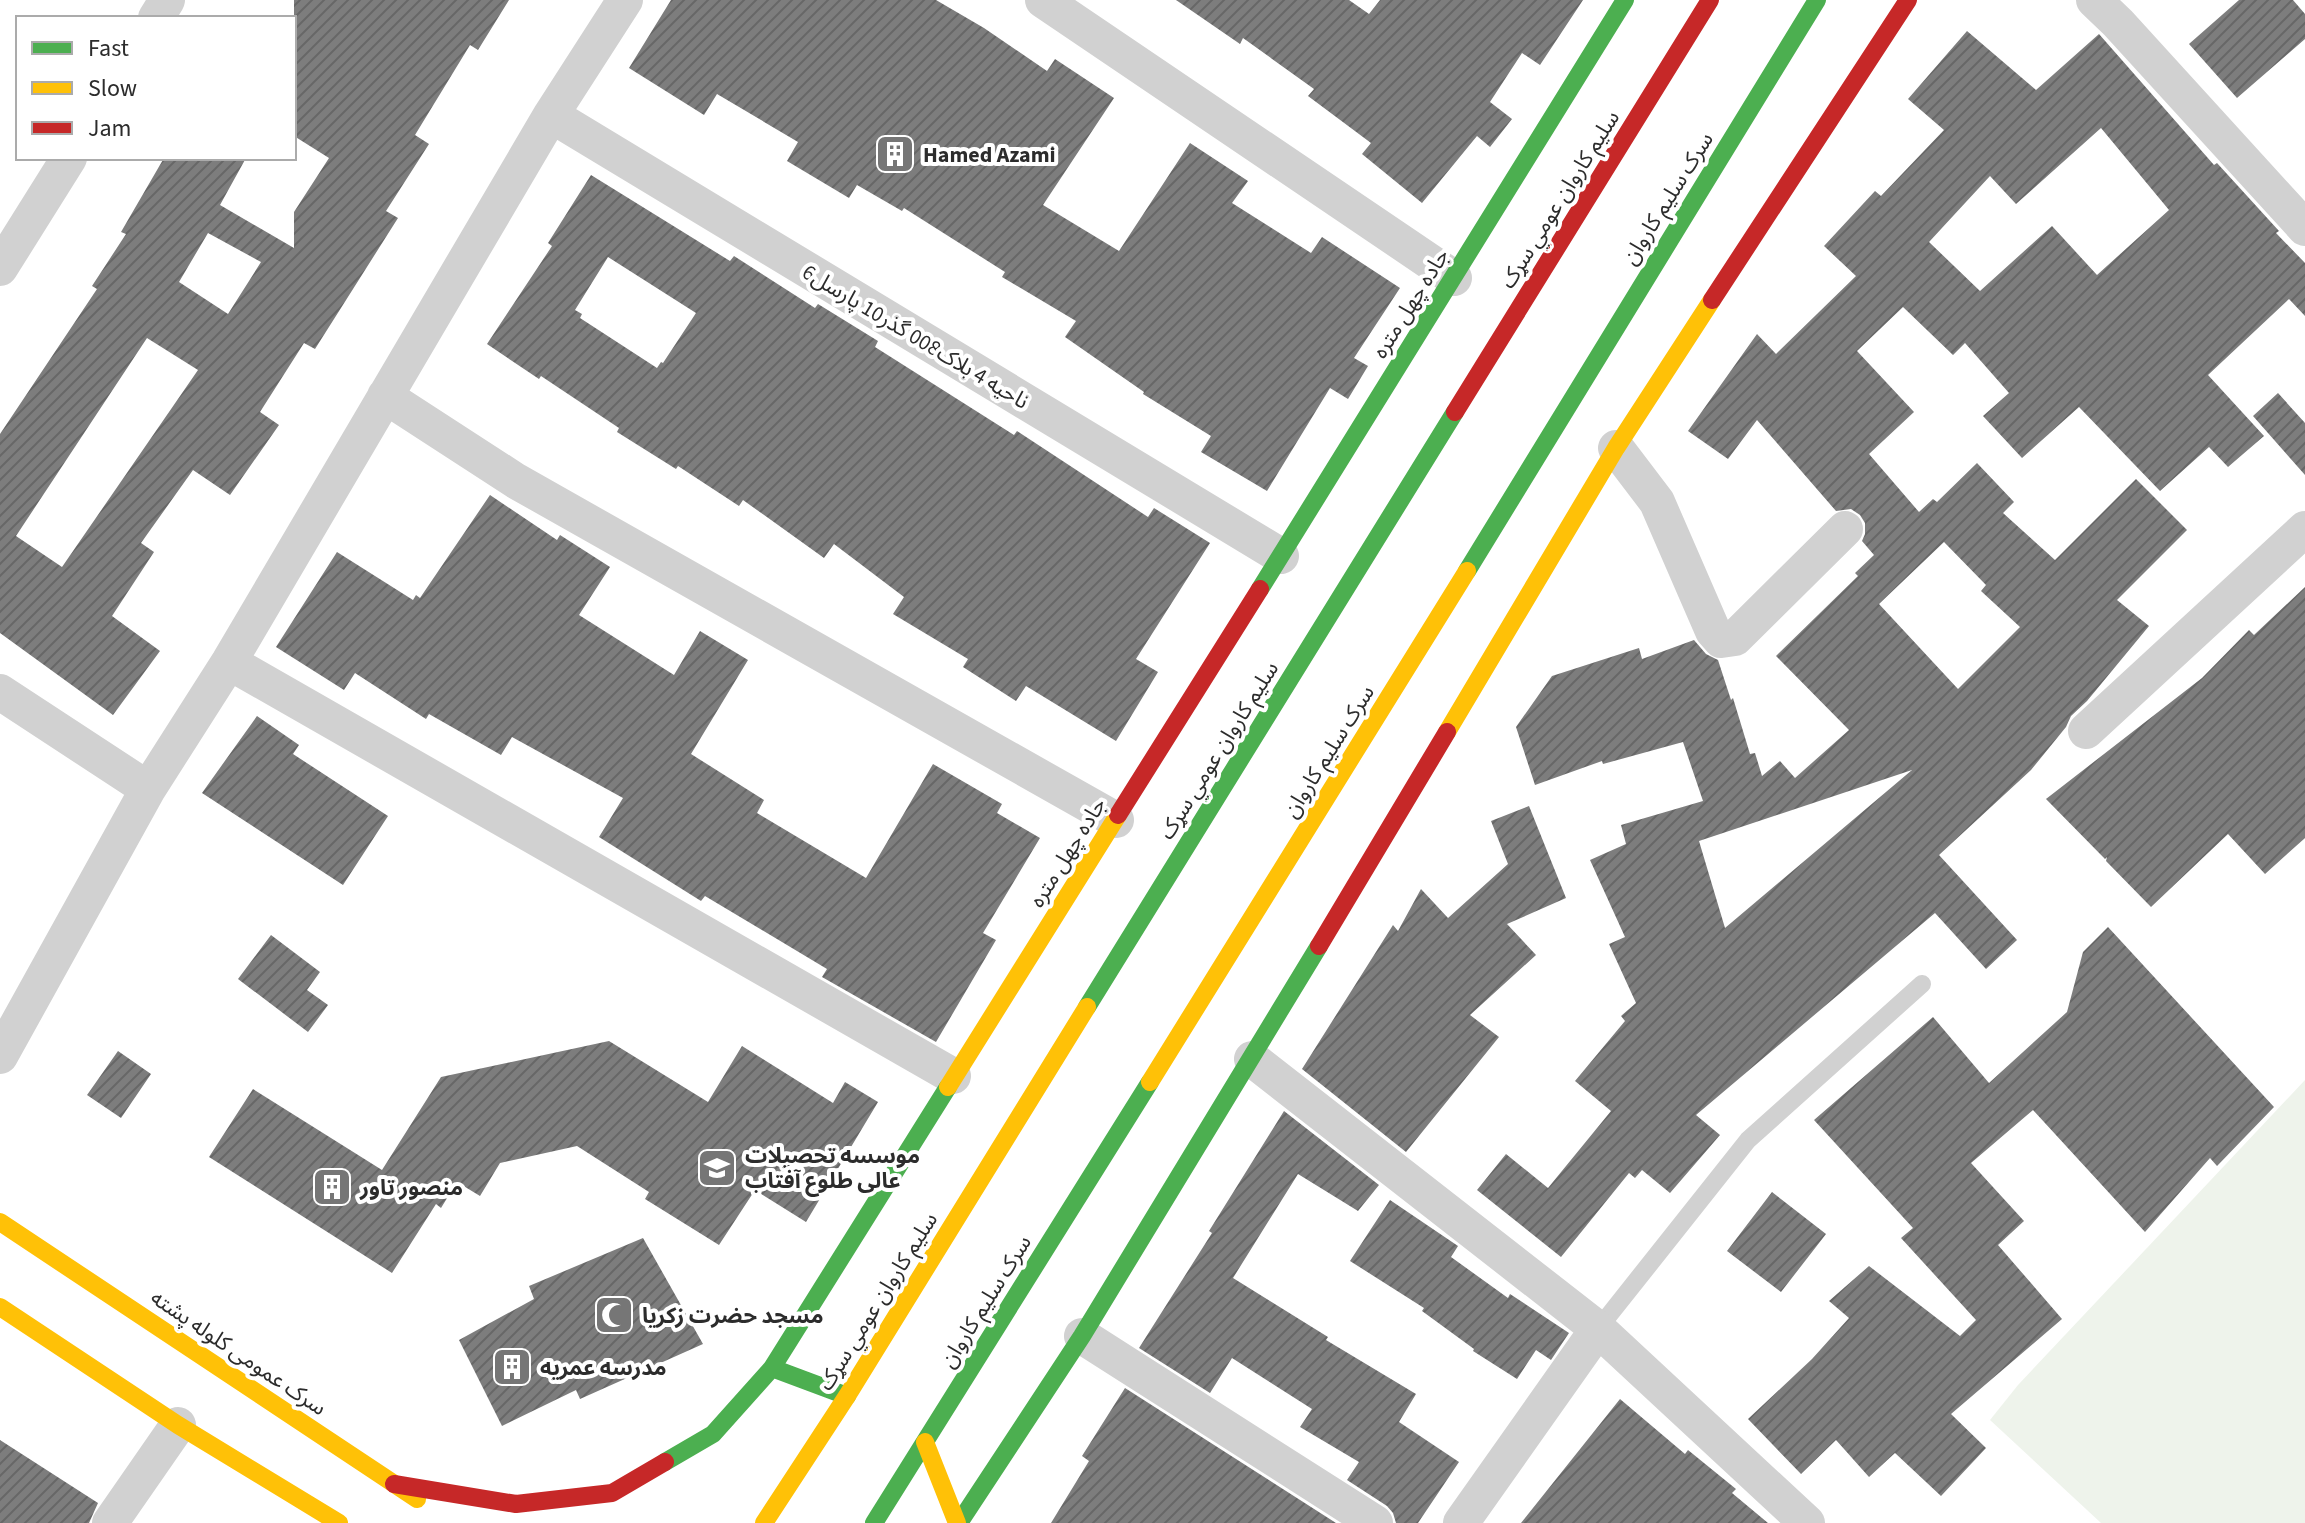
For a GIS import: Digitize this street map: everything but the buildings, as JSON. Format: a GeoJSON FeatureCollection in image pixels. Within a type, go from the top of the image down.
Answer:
{"type":"FeatureCollection","features":[{"type":"Feature","properties":{"kind":"main road","name":"جاده چهل متره"},"geometry":{"type":"LineString","coordinates":[[394,1484],[516,1504],[612,1493],[713,1434],[772,1368],[1625,0]]}},
{"type":"Feature","properties":{"kind":"main road","name":"سلیم کاروان عومي سړک"},"geometry":{"type":"LineString","coordinates":[[764,1523],[847,1396],[1710,0]]}},
{"type":"Feature","properties":{"kind":"main road","name":"سرک سلیم کاروان"},"geometry":{"type":"LineString","coordinates":[[874,1523],[1277,879],[1817,0]]}},
{"type":"Feature","properties":{"kind":"main road"},"geometry":{"type":"LineString","coordinates":[[958,1523],[1082,1336],[1252,1059],[1616,448],[1908,0]]}},
{"type":"Feature","properties":{"kind":"main road","name":"سرک عمومی کلوله پشته"},"geometry":{"type":"LineString","coordinates":[[0,1222],[429,1508]]}},
{"type":"Feature","properties":{"kind":"main road"},"geometry":{"type":"LineString","coordinates":[[0,1307],[178,1425],[339,1523]]}},
{"type":"Feature","properties":{"kind":"main road"},"geometry":{"type":"LineString","coordinates":[[772,1368],[847,1396]]}},
{"type":"Feature","properties":{"kind":"main road"},"geometry":{"type":"LineString","coordinates":[[925,1442],[958,1523]]}},
{"type":"Feature","properties":{"kind":"street"},"geometry":{"type":"LineString","coordinates":[[1043,0],[1454,278]]}},
{"type":"Feature","properties":{"kind":"street"},"geometry":{"type":"LineString","coordinates":[[2094,0],[2305,228]]}},
{"type":"Feature","properties":{"kind":"street"},"geometry":{"type":"LineString","coordinates":[[0,1056],[148,789],[229,662],[551,115],[623,1]]}},
{"type":"Feature","properties":{"kind":"street","name":"ناحیه 4 بلاک008 گذر10 پارسل6"},"geometry":{"type":"LineString","coordinates":[[551,115],[1281,556]]}},
{"type":"Feature","properties":{"kind":"street"},"geometry":{"type":"LineString","coordinates":[[0,268],[68,160]]}},
{"type":"Feature","properties":{"kind":"street"},"geometry":{"type":"LineString","coordinates":[[385,396],[516,481],[1116,820]]}},
{"type":"Feature","properties":{"kind":"street"},"geometry":{"type":"LineString","coordinates":[[1616,448],[1657,502],[1713,631],[1721,640],[1735,638],[1845,529]]}},
{"type":"Feature","properties":{"kind":"street"},"geometry":{"type":"LineString","coordinates":[[2086,731],[2305,529]]}},
{"type":"Feature","properties":{"kind":"street"},"geometry":{"type":"LineString","coordinates":[[229,662],[953,1076]]}},
{"type":"Feature","properties":{"kind":"street"},"geometry":{"type":"LineString","coordinates":[[0,692],[148,789]]}},
{"type":"Feature","properties":{"kind":"street"},"geometry":{"type":"LineString","coordinates":[[1252,1059],[1598,1329],[1807,1523]]}},
{"type":"Feature","properties":{"kind":"street"},"geometry":{"type":"LineString","coordinates":[[1461,1523],[1598,1329]]}},
{"type":"Feature","properties":{"kind":"street"},"geometry":{"type":"LineString","coordinates":[[1082,1336],[1375,1523]]}},
{"type":"Feature","properties":{"kind":"street"},"geometry":{"type":"LineString","coordinates":[[110,1523],[178,1425]]}},
{"type":"Feature","properties":{"kind":"lane"},"geometry":{"type":"LineString","coordinates":[[1598,1329],[1748,1140],[1922,984]]}},
{"type":"Feature","properties":{"kind":"shaded area"},"geometry":{"type":"Polygon","coordinates":[[[2305,1080],[2305,1523],[2101,1523],[1990,1420],[2018,1385],[2305,1080]]]}},
{"type":"Feature","properties":{"kind":"traffic: fast"},"geometry":{"type":"LineString","coordinates":[[1260,589],[1625,0]]}},
{"type":"Feature","properties":{"kind":"traffic: fast"},"geometry":{"type":"LineString","coordinates":[[1467,571],[1817,0]]}},
{"type":"Feature","properties":{"kind":"traffic: fast"},"geometry":{"type":"LineString","coordinates":[[1087,1007],[1455,412]]}},
{"type":"Feature","properties":{"kind":"traffic: fast"},"geometry":{"type":"LineString","coordinates":[[959,1523],[1082,1336],[1319,946]]}},
{"type":"Feature","properties":{"kind":"traffic: fast"},"geometry":{"type":"LineString","coordinates":[[874,1523],[1150,1082]]}},
{"type":"Feature","properties":{"kind":"traffic: fast"},"geometry":{"type":"LineString","coordinates":[[665,1462],[713,1434],[772,1368],[948,1087]]}},
{"type":"Feature","properties":{"kind":"traffic: fast"},"geometry":{"type":"LineString","coordinates":[[772,1368],[847,1396]]}},
{"type":"Feature","properties":{"kind":"traffic: slow"},"geometry":{"type":"LineString","coordinates":[[1447,732],[1616,448],[1712,300]]}},
{"type":"Feature","properties":{"kind":"traffic: slow"},"geometry":{"type":"LineString","coordinates":[[1150,1082],[1467,571]]}},
{"type":"Feature","properties":{"kind":"traffic: slow"},"geometry":{"type":"LineString","coordinates":[[948,1087],[1118,815]]}},
{"type":"Feature","properties":{"kind":"traffic: slow"},"geometry":{"type":"LineString","coordinates":[[764,1523],[847,1396],[1087,1007]]}},
{"type":"Feature","properties":{"kind":"traffic: slow"},"geometry":{"type":"LineString","coordinates":[[0,1222],[417,1499]]}},
{"type":"Feature","properties":{"kind":"traffic: slow"},"geometry":{"type":"LineString","coordinates":[[0,1307],[178,1425],[339,1523]]}},
{"type":"Feature","properties":{"kind":"traffic: slow"},"geometry":{"type":"LineString","coordinates":[[925,1442],[957,1523]]}},
{"type":"Feature","properties":{"kind":"traffic: jam"},"geometry":{"type":"LineString","coordinates":[[1455,412],[1710,0]]}},
{"type":"Feature","properties":{"kind":"traffic: jam"},"geometry":{"type":"LineString","coordinates":[[1712,300],[1908,0]]}},
{"type":"Feature","properties":{"kind":"traffic: jam"},"geometry":{"type":"LineString","coordinates":[[1118,815],[1260,589]]}},
{"type":"Feature","properties":{"kind":"traffic: jam"},"geometry":{"type":"LineString","coordinates":[[1319,946],[1447,732]]}},
{"type":"Feature","properties":{"kind":"traffic: jam"},"geometry":{"type":"LineString","coordinates":[[394,1484],[516,1504],[612,1493],[665,1462]]}},
{"type":"Feature","properties":{"kind":"place","name":"Hamed Azami"},"geometry":{"type":"Point","coordinates":[895,154]}},
{"type":"Feature","properties":{"kind":"place","name":"موسسه تحصیلات عالی طلوع آفتاب"},"geometry":{"type":"Point","coordinates":[717,1168]}},
{"type":"Feature","properties":{"kind":"place","name":"منصور تاور"},"geometry":{"type":"Point","coordinates":[332,1187]}},
{"type":"Feature","properties":{"kind":"place","name":"مسجد حضرت زکریا"},"geometry":{"type":"Point","coordinates":[614,1315]}},
{"type":"Feature","properties":{"kind":"place","name":"مدرسه عمریه"},"geometry":{"type":"Point","coordinates":[512,1367]}}]}
